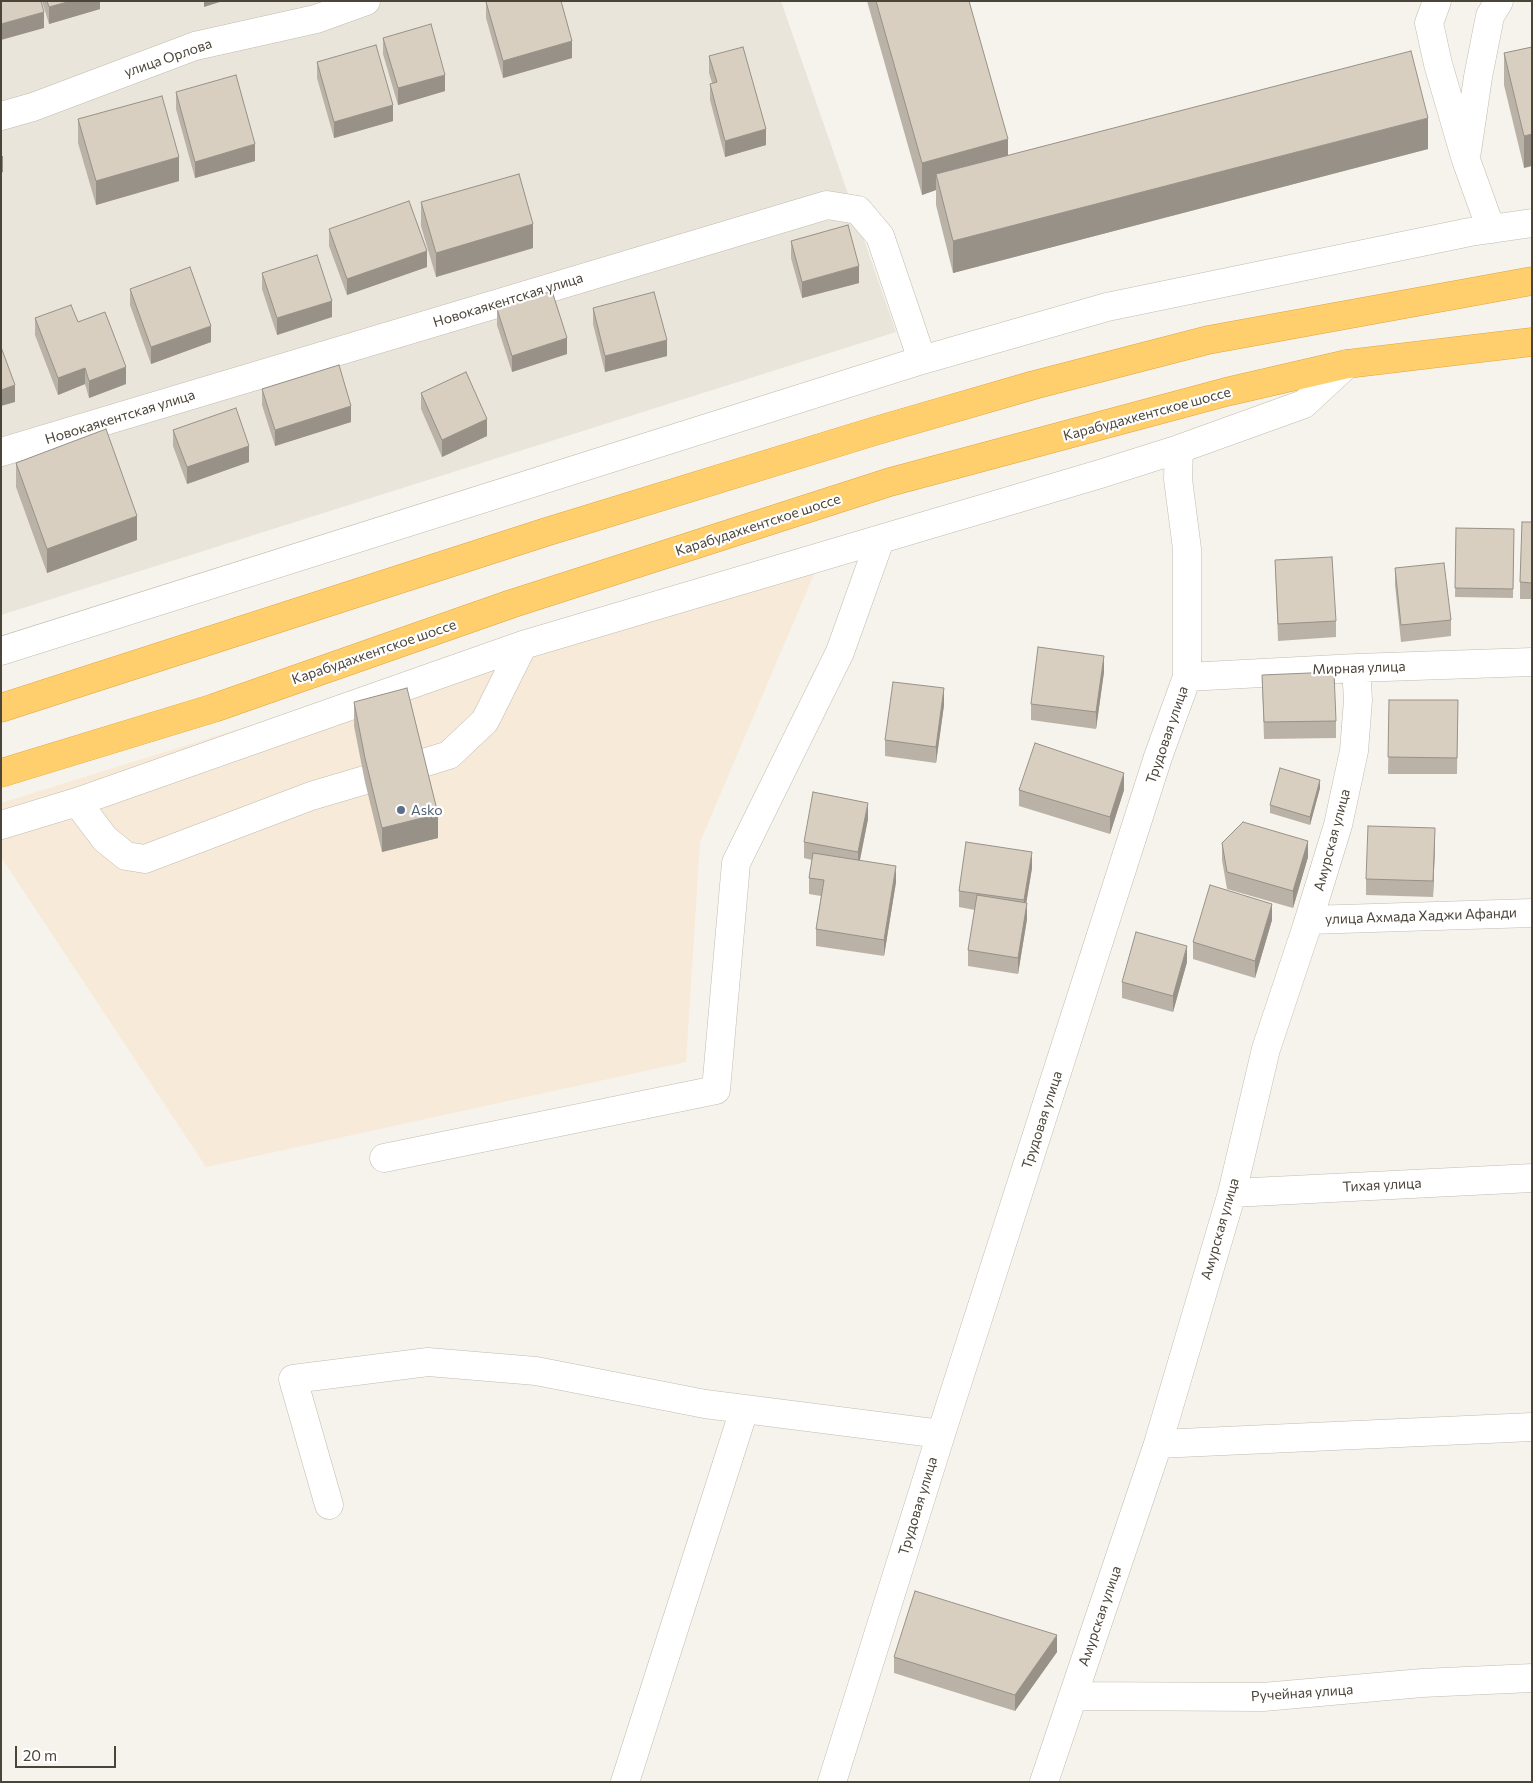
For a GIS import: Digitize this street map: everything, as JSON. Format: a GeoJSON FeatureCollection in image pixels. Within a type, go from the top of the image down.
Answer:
{"type":"FeatureCollection","features":[{"type":"Feature","properties":{"kind":"highway"},"geometry":{"type":"LineString","coordinates":[[1,708],[537,535],[875,431],[1034,385],[1208,340],[1532,281]]}},
{"type":"Feature","properties":{"kind":"highway","name":"Карабудахкентское шоссе"},"geometry":{"type":"LineString","coordinates":[[1,773],[214,708],[511,604],[890,482],[1226,392],[1347,364],[1532,342]]}},
{"type":"Feature","properties":{"kind":"street","name":"улица Орлова"},"geometry":{"type":"LineString","coordinates":[[1,116],[195,46],[316,19],[366,1]]}},
{"type":"Feature","properties":{"kind":"street"},"geometry":{"type":"LineString","coordinates":[[1437,1],[1429,23],[1438,64],[1466,160],[1491,229]]}},
{"type":"Feature","properties":{"kind":"street"},"geometry":{"type":"LineString","coordinates":[[1466,160],[1478,77],[1490,16],[1499,1]]}},
{"type":"Feature","properties":{"kind":"street","name":"Новокаякентская улица"},"geometry":{"type":"LineString","coordinates":[[1,452],[827,205],[858,210],[880,236],[922,360]]}},
{"type":"Feature","properties":{"kind":"street"},"geometry":{"type":"LineString","coordinates":[[1,651],[922,360],[1107,307],[1532,222]]}},
{"type":"Feature","properties":{"kind":"street"},"geometry":{"type":"LineString","coordinates":[[1,825],[77,802],[523,645],[880,540],[1179,449],[1304,404],[1347,364]]}},
{"type":"Feature","properties":{"kind":"street","name":"Трудовая улица"},"geometry":{"type":"LineString","coordinates":[[832,1782],[940,1434],[1158,757],[1186,676],[1187,549],[1178,479],[1179,449]]}},
{"type":"Feature","properties":{"kind":"street"},"geometry":{"type":"LineString","coordinates":[[384,1158],[716,1090],[736,863],[840,652],[880,540]]}},
{"type":"Feature","properties":{"kind":"street"},"geometry":{"type":"LineString","coordinates":[[420,764],[450,755],[485,721],[523,645]]}},
{"type":"Feature","properties":{"kind":"street","name":"Мирная улица"},"geometry":{"type":"LineString","coordinates":[[1186,676],[1532,662]]}},
{"type":"Feature","properties":{"kind":"street","name":"Амурская улица"},"geometry":{"type":"LineString","coordinates":[[1044,1782],[1158,1444],[1232,1193],[1266,1049],[1338,825],[1354,751],[1358,700],[1356,668]]}},
{"type":"Feature","properties":{"kind":"street"},"geometry":{"type":"LineString","coordinates":[[77,802],[105,839],[126,856],[145,859],[311,796],[365,780]]}},
{"type":"Feature","properties":{"kind":"street","name":"улица Ахмада Хаджи Афанди"},"geometry":{"type":"LineString","coordinates":[[1309,920],[1532,913]]}},
{"type":"Feature","properties":{"kind":"street","name":"Тихая улица"},"geometry":{"type":"LineString","coordinates":[[1232,1193],[1532,1178]]}},
{"type":"Feature","properties":{"kind":"street"},"geometry":{"type":"LineString","coordinates":[[329,1505],[293,1379],[428,1362],[536,1371],[705,1404],[940,1434]]}},
{"type":"Feature","properties":{"kind":"street"},"geometry":{"type":"LineString","coordinates":[[625,1782],[744,1410]]}},
{"type":"Feature","properties":{"kind":"street"},"geometry":{"type":"LineString","coordinates":[[1158,1444],[1532,1427]]}},
{"type":"Feature","properties":{"kind":"street","name":"Ручейная улица"},"geometry":{"type":"LineString","coordinates":[[1073,1696],[1263,1697],[1422,1684],[1532,1678]]}},
{"type":"Feature","properties":{"kind":"shaded area"},"geometry":{"type":"Polygon","coordinates":[[[1,1],[781,1],[896,332],[1,615],[1,1]]]}},
{"type":"Feature","properties":{"kind":"shaded area"},"geometry":{"type":"Polygon","coordinates":[[[826,546],[700,842],[686,1062],[206,1167],[1,857],[1,803],[826,546]]]}},
{"type":"Feature","properties":{"kind":"building"},"geometry":{"type":"Polygon","coordinates":[[[1,1],[41,1],[44,12],[1,24],[1,1]]]}},
{"type":"Feature","properties":{"kind":"building"},"geometry":{"type":"Polygon","coordinates":[[[47,1],[71,1],[49,7],[47,1]]]}},
{"type":"Feature","properties":{"kind":"building"},"geometry":{"type":"Polygon","coordinates":[[[561,1],[572,41],[503,61],[486,2],[561,1]]]}},
{"type":"Feature","properties":{"kind":"building"},"geometry":{"type":"Polygon","coordinates":[[[876,1],[969,1],[1008,139],[922,163],[876,1]]]}},
{"type":"Feature","properties":{"kind":"building"},"geometry":{"type":"Polygon","coordinates":[[[431,24],[445,75],[398,88],[383,38],[431,24]]]}},
{"type":"Feature","properties":{"kind":"building"},"geometry":{"type":"Polygon","coordinates":[[[376,45],[393,105],[334,122],[317,62],[376,45]]]}},
{"type":"Feature","properties":{"kind":"building"},"geometry":{"type":"Polygon","coordinates":[[[743,47],[766,129],[725,141],[710,84],[717,82],[709,56],[743,47]]]}},
{"type":"Feature","properties":{"kind":"building"},"geometry":{"type":"Polygon","coordinates":[[[1532,47],[1532,134],[1524,136],[1504,53],[1532,47]]]}},
{"type":"Feature","properties":{"kind":"building"},"geometry":{"type":"Polygon","coordinates":[[[1411,51],[1428,118],[953,241],[936,174],[1411,51]]]}},
{"type":"Feature","properties":{"kind":"building"},"geometry":{"type":"Polygon","coordinates":[[[236,75],[255,144],[195,162],[176,92],[236,75]]]}},
{"type":"Feature","properties":{"kind":"building"},"geometry":{"type":"Polygon","coordinates":[[[162,96],[179,157],[96,181],[78,119],[162,96]]]}},
{"type":"Feature","properties":{"kind":"building"},"geometry":{"type":"Polygon","coordinates":[[[519,174],[533,224],[436,253],[421,202],[519,174]]]}},
{"type":"Feature","properties":{"kind":"building"},"geometry":{"type":"Polygon","coordinates":[[[409,201],[427,251],[347,279],[329,229],[409,201]]]}},
{"type":"Feature","properties":{"kind":"building"},"geometry":{"type":"Polygon","coordinates":[[[848,225],[859,266],[802,282],[791,241],[848,225]]]}},
{"type":"Feature","properties":{"kind":"building"},"geometry":{"type":"Polygon","coordinates":[[[317,255],[332,301],[277,318],[262,273],[317,255]]]}},
{"type":"Feature","properties":{"kind":"building"},"geometry":{"type":"Polygon","coordinates":[[[190,267],[211,326],[151,347],[130,289],[190,267]]]}},
{"type":"Feature","properties":{"kind":"building"},"geometry":{"type":"Polygon","coordinates":[[[552,291],[567,338],[512,356],[497,309],[552,291]]]}},
{"type":"Feature","properties":{"kind":"building"},"geometry":{"type":"Polygon","coordinates":[[[654,292],[667,340],[605,356],[593,308],[654,292]]]}},
{"type":"Feature","properties":{"kind":"building"},"geometry":{"type":"Polygon","coordinates":[[[71,305],[78,322],[105,312],[126,367],[89,381],[85,368],[58,378],[35,318],[71,305]]]}},
{"type":"Feature","properties":{"kind":"building"},"geometry":{"type":"Polygon","coordinates":[[[1,347],[15,385],[1,390],[1,347]]]}},
{"type":"Feature","properties":{"kind":"building"},"geometry":{"type":"Polygon","coordinates":[[[339,365],[351,406],[275,430],[262,389],[339,365]]]}},
{"type":"Feature","properties":{"kind":"building"},"geometry":{"type":"Polygon","coordinates":[[[466,372],[487,419],[442,440],[421,393],[466,372]]]}},
{"type":"Feature","properties":{"kind":"building"},"geometry":{"type":"Polygon","coordinates":[[[236,408],[249,446],[187,467],[173,430],[236,408]]]}},
{"type":"Feature","properties":{"kind":"building"},"geometry":{"type":"Polygon","coordinates":[[[106,429],[137,516],[47,549],[16,463],[106,429]]]}},
{"type":"Feature","properties":{"kind":"building"},"geometry":{"type":"Polygon","coordinates":[[[1522,522],[1532,522],[1532,583],[1520,582],[1522,522]]]}},
{"type":"Feature","properties":{"kind":"building"},"geometry":{"type":"Polygon","coordinates":[[[1456,528],[1514,529],[1513,589],[1455,588],[1456,528]]]}},
{"type":"Feature","properties":{"kind":"building"},"geometry":{"type":"Polygon","coordinates":[[[1332,557],[1336,621],[1278,624],[1275,560],[1332,557]]]}},
{"type":"Feature","properties":{"kind":"building"},"geometry":{"type":"Polygon","coordinates":[[[1444,563],[1451,620],[1401,625],[1395,568],[1444,563]]]}},
{"type":"Feature","properties":{"kind":"building"},"geometry":{"type":"Polygon","coordinates":[[[1038,647],[1104,656],[1096,712],[1031,704],[1038,647]]]}},
{"type":"Feature","properties":{"kind":"building"},"geometry":{"type":"Polygon","coordinates":[[[1334,672],[1336,721],[1264,722],[1262,675],[1334,672]]]}},
{"type":"Feature","properties":{"kind":"building"},"geometry":{"type":"Polygon","coordinates":[[[893,682],[944,688],[936,747],[885,740],[893,682]]]}},
{"type":"Feature","properties":{"kind":"building","name":"Asko"},"geometry":{"type":"Polygon","coordinates":[[[407,688],[438,814],[382,828],[354,702],[407,688]]]}},
{"type":"Feature","properties":{"kind":"building"},"geometry":{"type":"Polygon","coordinates":[[[1389,700],[1458,700],[1457,758],[1388,757],[1389,700]]]}},
{"type":"Feature","properties":{"kind":"building"},"geometry":{"type":"Polygon","coordinates":[[[1035,743],[1124,773],[1110,817],[1019,790],[1035,743]]]}},
{"type":"Feature","properties":{"kind":"building"},"geometry":{"type":"Polygon","coordinates":[[[1280,768],[1320,780],[1310,817],[1270,805],[1280,768]]]}},
{"type":"Feature","properties":{"kind":"building"},"geometry":{"type":"Polygon","coordinates":[[[813,792],[868,803],[858,852],[804,842],[813,792]]]}},
{"type":"Feature","properties":{"kind":"building"},"geometry":{"type":"Polygon","coordinates":[[[1243,822],[1308,841],[1293,891],[1227,872],[1222,843],[1243,822]]]}},
{"type":"Feature","properties":{"kind":"building"},"geometry":{"type":"Polygon","coordinates":[[[1368,826],[1435,828],[1433,881],[1366,879],[1368,826]]]}},
{"type":"Feature","properties":{"kind":"building"},"geometry":{"type":"Polygon","coordinates":[[[966,842],[1032,852],[1024,900],[959,891],[966,842]]]}},
{"type":"Feature","properties":{"kind":"building"},"geometry":{"type":"Polygon","coordinates":[[[813,853],[896,866],[884,940],[816,929],[824,880],[809,878],[813,853]]]}},
{"type":"Feature","properties":{"kind":"building"},"geometry":{"type":"Polygon","coordinates":[[[1210,885],[1272,904],[1255,961],[1193,942],[1210,885]]]}},
{"type":"Feature","properties":{"kind":"building"},"geometry":{"type":"Polygon","coordinates":[[[977,895],[1027,903],[1018,958],[968,950],[977,895]]]}},
{"type":"Feature","properties":{"kind":"building"},"geometry":{"type":"Polygon","coordinates":[[[1136,932],[1187,946],[1173,996],[1122,982],[1136,932]]]}},
{"type":"Feature","properties":{"kind":"building"},"geometry":{"type":"Polygon","coordinates":[[[915,1591],[1057,1635],[1015,1695],[894,1657],[915,1591]]]}},
{"type":"Feature","properties":{"kind":"place","name":"Asko"},"geometry":{"type":"Point","coordinates":[401,810]}}]}
